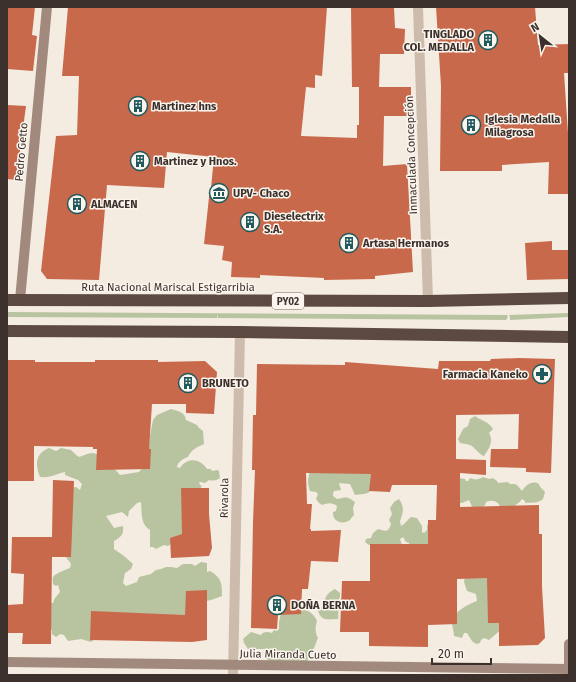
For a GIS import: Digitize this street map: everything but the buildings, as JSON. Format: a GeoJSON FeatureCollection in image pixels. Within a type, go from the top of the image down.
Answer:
{"type":"FeatureCollection","features":[{"type":"Feature","properties":{"kind":"highway","name":"Ruta Nacional Mariscal Estigarribia"},"geometry":{"type":"LineString","coordinates":[[7,300],[428,301],[569,298]]}},
{"type":"Feature","properties":{"kind":"highway"},"geometry":{"type":"LineString","coordinates":[[7,331],[240,332],[569,337]]}},
{"type":"Feature","properties":{"kind":"street","name":"Pedro Getto"},"geometry":{"type":"LineString","coordinates":[[20,300],[46,7]]}},
{"type":"Feature","properties":{"kind":"street","name":"Inmaculada Concepción"},"geometry":{"type":"LineString","coordinates":[[418,7],[428,301]]}},
{"type":"Feature","properties":{"kind":"street","name":"Rivarola"},"geometry":{"type":"LineString","coordinates":[[233,670],[240,332]]}},
{"type":"Feature","properties":{"kind":"street"},"geometry":{"type":"LineString","coordinates":[[569,644],[569,675]]}},
{"type":"Feature","properties":{"kind":"street","name":"Julia Miranda Cueto"},"geometry":{"type":"LineString","coordinates":[[7,662],[233,670],[569,669]]}},
{"type":"Feature","properties":{"kind":"green space"},"geometry":{"type":"Polygon","coordinates":[[[7,312],[507,315],[508,317],[506,320],[218,318],[217,314],[217,318],[7,317],[7,312]]]}},
{"type":"Feature","properties":{"kind":"green space"},"geometry":{"type":"Polygon","coordinates":[[[569,313],[569,317],[510,320],[509,315],[569,313]]]}},
{"type":"Feature","properties":{"kind":"green space"},"geometry":{"type":"Polygon","coordinates":[[[171,409],[179,411],[184,415],[186,420],[197,425],[203,431],[204,444],[193,451],[188,457],[179,462],[177,467],[180,468],[186,462],[194,460],[204,465],[207,469],[219,471],[220,478],[217,480],[209,480],[205,483],[199,482],[202,486],[183,535],[168,546],[164,545],[156,549],[150,547],[150,530],[143,521],[141,502],[137,503],[129,511],[128,517],[122,512],[106,516],[114,528],[123,526],[122,535],[114,541],[114,549],[133,564],[131,569],[125,573],[123,583],[126,586],[137,582],[139,577],[151,574],[156,570],[166,567],[177,568],[183,564],[192,564],[195,566],[201,562],[207,563],[207,572],[210,571],[219,579],[222,596],[201,602],[189,619],[98,637],[91,642],[81,639],[68,641],[64,635],[60,634],[56,637],[52,634],[52,630],[47,629],[43,604],[53,603],[60,592],[58,585],[56,586],[53,584],[53,577],[70,568],[71,564],[66,555],[66,489],[76,487],[80,490],[82,484],[78,480],[65,475],[65,472],[40,477],[37,468],[37,460],[39,456],[44,450],[49,448],[56,451],[61,448],[71,450],[79,457],[90,453],[100,455],[108,461],[120,475],[139,472],[146,464],[153,420],[157,415],[171,409]]]}},
{"type":"Feature","properties":{"kind":"green space"},"geometry":{"type":"Polygon","coordinates":[[[475,416],[487,423],[493,429],[489,433],[491,442],[484,456],[470,445],[460,443],[458,439],[463,429],[468,426],[470,419],[475,416]]]}},
{"type":"Feature","properties":{"kind":"green space"},"geometry":{"type":"Polygon","coordinates":[[[371,468],[374,487],[366,494],[355,495],[350,484],[339,483],[341,490],[334,491],[333,496],[337,499],[346,498],[355,502],[353,508],[354,515],[347,522],[338,522],[333,515],[333,512],[336,511],[337,506],[330,503],[322,505],[319,503],[316,499],[318,494],[310,491],[308,485],[310,471],[371,468]]]}},
{"type":"Feature","properties":{"kind":"green space"},"geometry":{"type":"Polygon","coordinates":[[[483,477],[489,479],[493,478],[498,483],[508,482],[510,484],[515,484],[522,491],[529,484],[539,484],[545,492],[543,499],[537,502],[525,503],[522,499],[515,505],[501,509],[497,502],[493,501],[486,502],[481,508],[473,509],[469,500],[462,503],[455,503],[458,478],[468,481],[470,478],[480,479],[483,477]]]}},
{"type":"Feature","properties":{"kind":"green space"},"geometry":{"type":"Polygon","coordinates":[[[399,499],[403,507],[403,513],[400,521],[401,526],[411,517],[417,518],[422,526],[422,532],[424,533],[427,530],[427,525],[431,523],[432,545],[408,552],[409,543],[406,542],[403,537],[400,539],[402,545],[369,545],[365,542],[366,539],[371,538],[373,533],[378,529],[385,531],[389,529],[391,524],[389,520],[392,514],[390,508],[394,502],[399,499]]]}},
{"type":"Feature","properties":{"kind":"green space"},"geometry":{"type":"Polygon","coordinates":[[[488,564],[503,628],[489,640],[484,638],[480,643],[476,644],[467,633],[464,633],[462,638],[454,636],[452,622],[453,618],[458,612],[477,601],[476,594],[467,591],[464,582],[466,571],[488,564]]]}},
{"type":"Feature","properties":{"kind":"green space"},"geometry":{"type":"Polygon","coordinates":[[[335,589],[340,593],[337,603],[340,608],[338,612],[338,619],[323,618],[318,611],[328,594],[335,589]]]}},
{"type":"Feature","properties":{"kind":"green space"},"geometry":{"type":"Polygon","coordinates":[[[282,609],[305,610],[312,614],[317,621],[316,634],[318,638],[315,647],[308,656],[308,663],[271,663],[265,656],[267,653],[266,649],[248,649],[244,643],[243,639],[251,632],[261,635],[265,632],[272,633],[274,630],[277,631],[279,629],[282,609]]]}},
{"type":"Feature","properties":{"kind":"place","name":"TINGLADO COL. MEDALLA"},"geometry":{"type":"Point","coordinates":[488,40]}},
{"type":"Feature","properties":{"kind":"place","name":"Martinez hns"},"geometry":{"type":"Point","coordinates":[138,106]}},
{"type":"Feature","properties":{"kind":"place","name":"Iglesia Medalla Milagrosa"},"geometry":{"type":"Point","coordinates":[471,125]}},
{"type":"Feature","properties":{"kind":"place","name":"Martinez y Hnos."},"geometry":{"type":"Point","coordinates":[140,161]}},
{"type":"Feature","properties":{"kind":"place","name":"UPV- Chaco"},"geometry":{"type":"Point","coordinates":[219,193]}},
{"type":"Feature","properties":{"kind":"place","name":"ALMACEN"},"geometry":{"type":"Point","coordinates":[77,204]}},
{"type":"Feature","properties":{"kind":"place","name":"Dieselectrix S.A."},"geometry":{"type":"Point","coordinates":[250,222]}},
{"type":"Feature","properties":{"kind":"place","name":"Artasa Hermanos"},"geometry":{"type":"Point","coordinates":[349,243]}},
{"type":"Feature","properties":{"kind":"place","name":"Farmacia Kaneko"},"geometry":{"type":"Point","coordinates":[542,374]}},
{"type":"Feature","properties":{"kind":"place","name":"BRUNETO"},"geometry":{"type":"Point","coordinates":[188,383]}},
{"type":"Feature","properties":{"kind":"place","name":"DOÑA BERNA"},"geometry":{"type":"Point","coordinates":[277,605]}}]}
